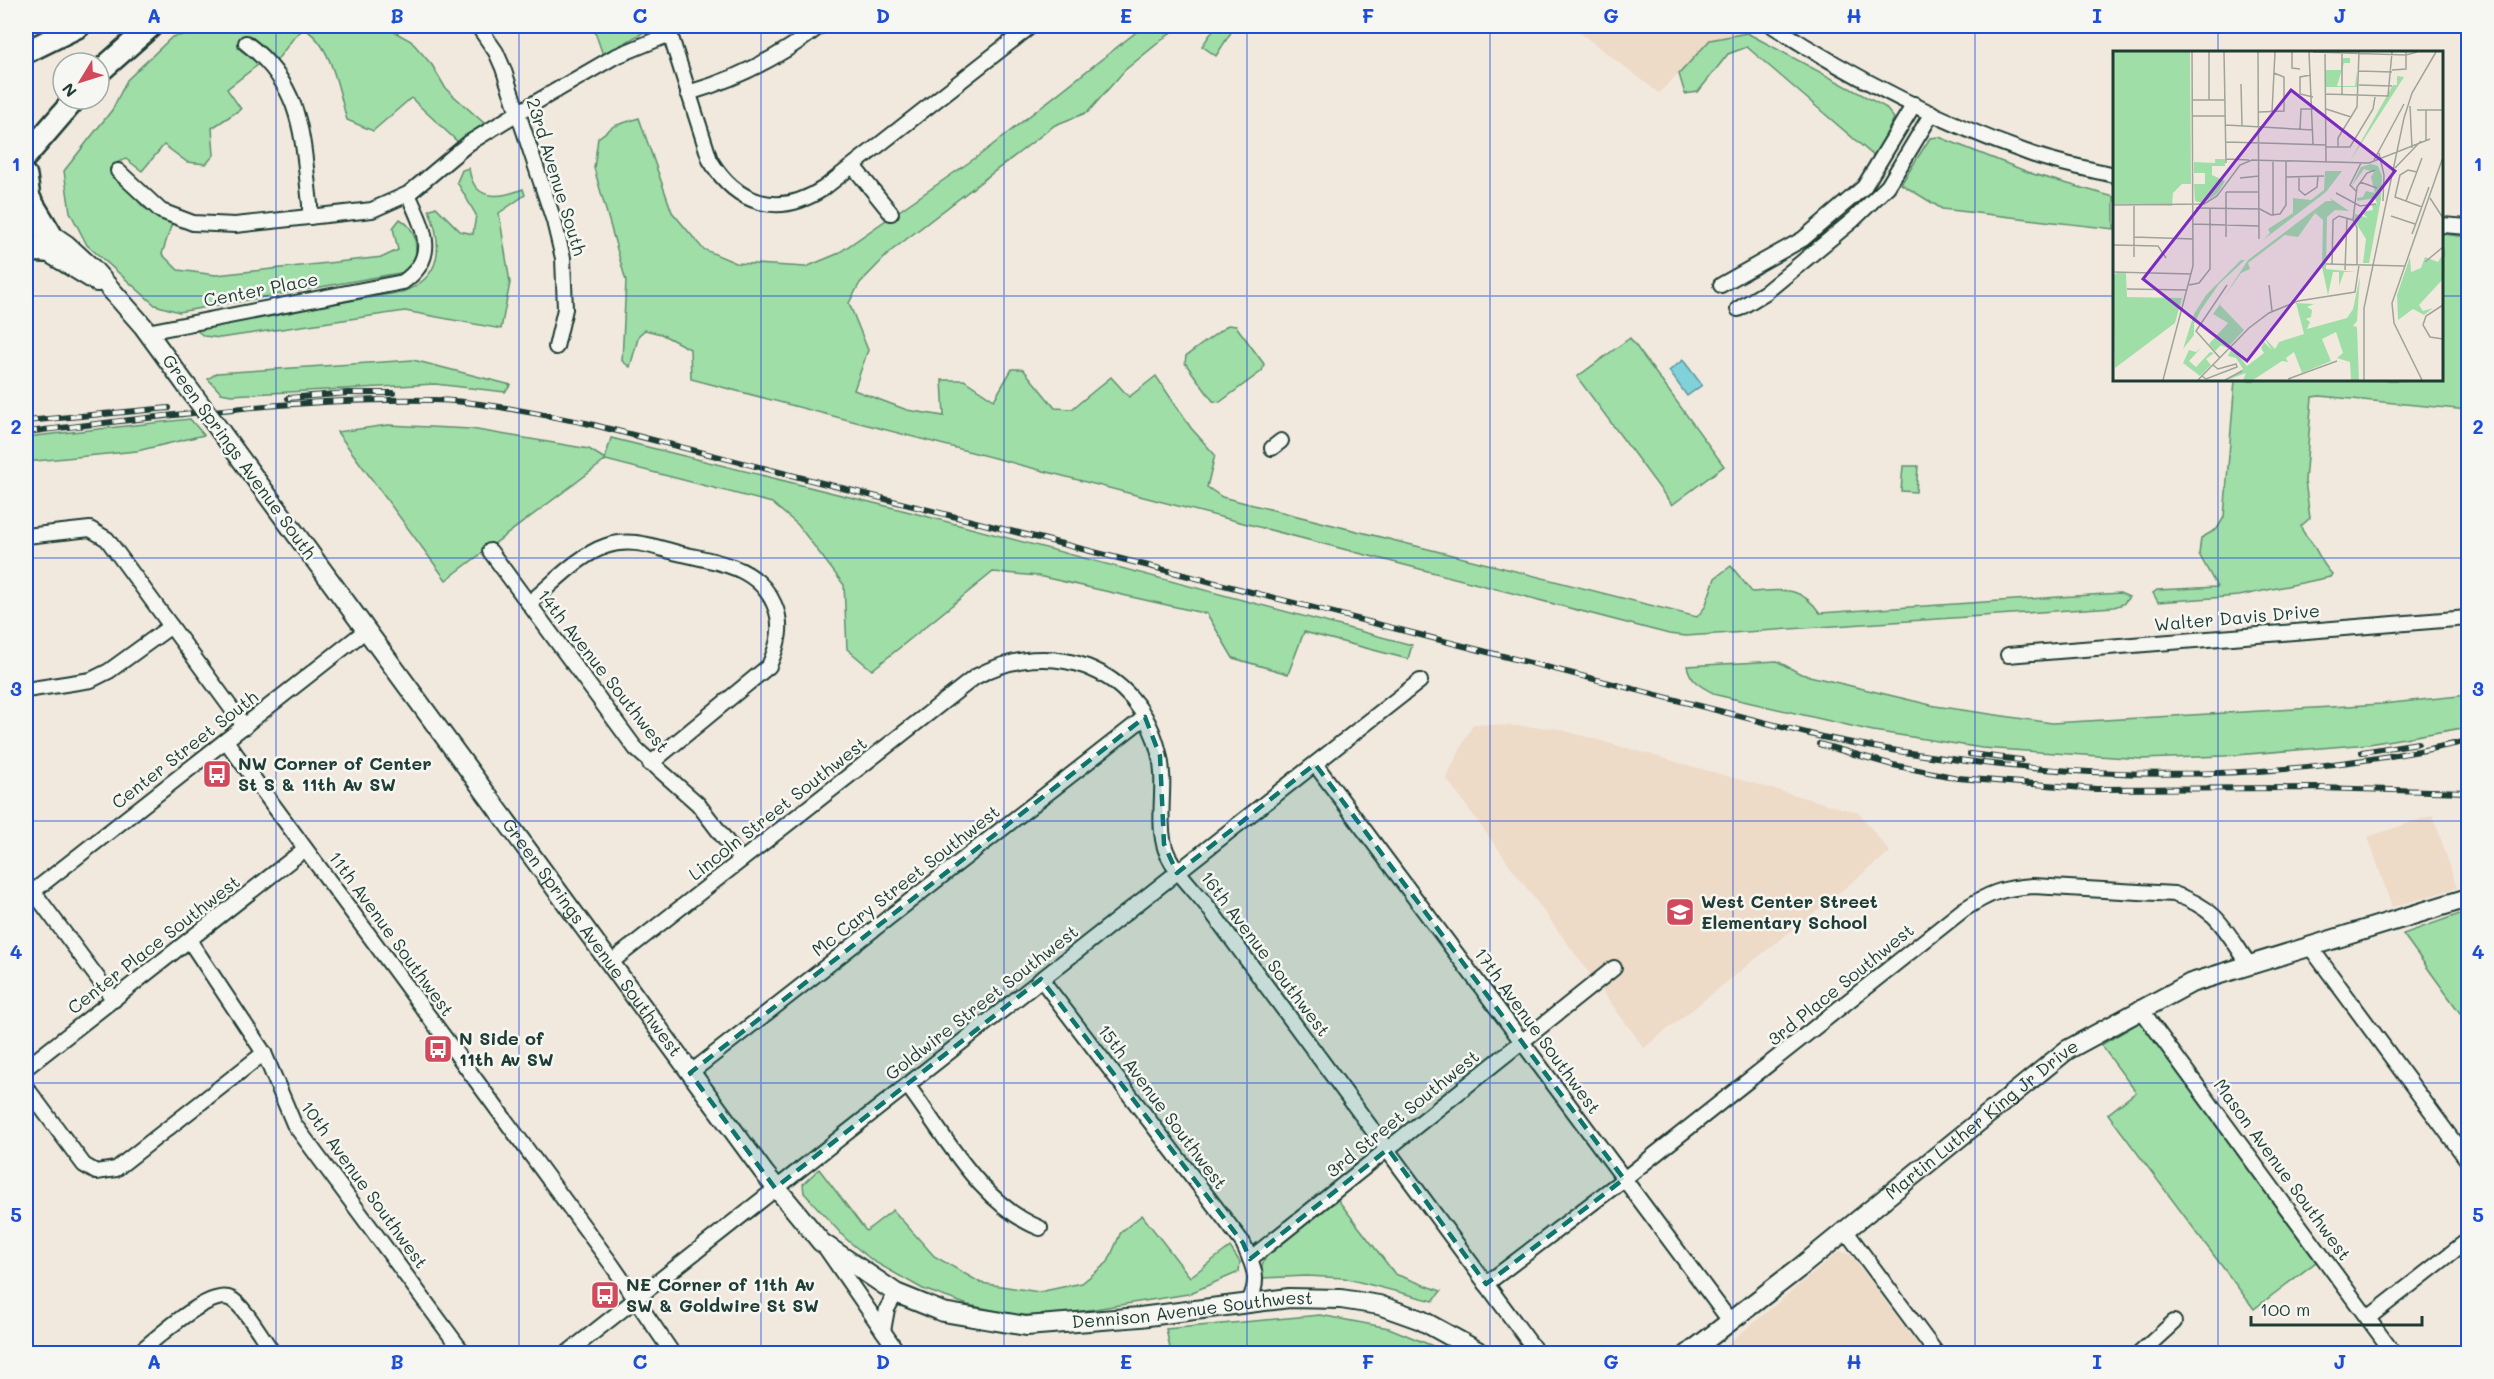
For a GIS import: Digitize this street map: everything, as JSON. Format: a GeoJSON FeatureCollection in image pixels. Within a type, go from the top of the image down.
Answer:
{"type":"FeatureCollection","features":[{"type":"Feature","properties":{"kind":"highway"},"geometry":{"type":"LineString","coordinates":[[26,52],[79,26]]}},
{"type":"Feature","properties":{"kind":"highway"},"geometry":{"type":"LineString","coordinates":[[111,61],[151,26]]}},
{"type":"Feature","properties":{"kind":"highway"},"geometry":{"type":"LineString","coordinates":[[26,156],[65,111]]}},
{"type":"Feature","properties":{"kind":"highway"},"geometry":{"type":"LineString","coordinates":[[26,176],[40,245]]}},
{"type":"Feature","properties":{"kind":"main road","name":"Green Springs Avenue South"},"geometry":{"type":"LineString","coordinates":[[26,217],[40,245]]}},
{"type":"Feature","properties":{"kind":"main road","name":"Green Springs Avenue South"},"geometry":{"type":"LineString","coordinates":[[26,239],[84,260],[147,332],[365,631]]}},
{"type":"Feature","properties":{"kind":"main road","name":"Green Springs Avenue Southwest"},"geometry":{"type":"LineString","coordinates":[[365,631],[775,1188],[821,1242],[896,1293]]}},
{"type":"Feature","properties":{"kind":"main road","name":"Martin Luther King Jr Drive"},"geometry":{"type":"LineString","coordinates":[[1688,1353],[1845,1230],[2067,1050],[2140,1008],[2191,983],[2248,963],[2310,948],[2469,898]]}},
{"type":"Feature","properties":{"kind":"main road","name":"Dennison Avenue Southwest"},"geometry":{"type":"LineString","coordinates":[[896,1293],[943,1312],[1026,1326],[1140,1317],[1249,1301],[1289,1298],[1341,1299],[1378,1305],[1421,1320],[1483,1353]]}},
{"type":"Feature","properties":{"kind":"street","name":"23rd Avenue South"},"geometry":{"type":"LineString","coordinates":[[478,26],[496,52],[519,112],[563,258],[565,309],[556,347]]}},
{"type":"Feature","properties":{"kind":"street"},"geometry":{"type":"LineString","coordinates":[[688,93],[748,72],[783,52],[820,26]]}},
{"type":"Feature","properties":{"kind":"street"},"geometry":{"type":"LineString","coordinates":[[118,171],[161,211],[193,223],[235,225],[372,210],[408,194],[469,143],[519,112],[614,57],[670,29],[710,160],[726,183],[749,199],[771,204],[799,201],[813,196],[853,166],[1031,26]]}},
{"type":"Feature","properties":{"kind":"street"},"geometry":{"type":"LineString","coordinates":[[1773,26],[1817,54],[1932,113],[2027,153],[2113,174]]}},
{"type":"Feature","properties":{"kind":"street"},"geometry":{"type":"LineString","coordinates":[[246,43],[275,69],[294,100],[299,117],[310,217]]}},
{"type":"Feature","properties":{"kind":"street"},"geometry":{"type":"LineString","coordinates":[[1721,285],[1803,239],[1864,187],[1914,104]]}},
{"type":"Feature","properties":{"kind":"street"},"geometry":{"type":"LineString","coordinates":[[1738,309],[1766,292],[1853,220],[1888,186],[1932,113]]}},
{"type":"Feature","properties":{"kind":"street"},"geometry":{"type":"LineString","coordinates":[[853,166],[891,213]]}},
{"type":"Feature","properties":{"kind":"street","name":"Center Place"},"geometry":{"type":"LineString","coordinates":[[147,332],[403,282],[419,267],[424,258],[425,235],[408,194]]}},
{"type":"Feature","properties":{"kind":"street"},"geometry":{"type":"LineString","coordinates":[[2443,225],[2469,227]]}},
{"type":"Feature","properties":{"kind":"street"},"geometry":{"type":"LineString","coordinates":[[26,536],[90,529],[107,539],[245,727]]}},
{"type":"Feature","properties":{"kind":"street"},"geometry":{"type":"LineString","coordinates":[[529,603],[592,553],[607,545],[628,542],[645,543],[733,567],[751,575],[766,589],[776,609],[780,628],[777,648],[769,666],[650,764]]}},
{"type":"Feature","properties":{"kind":"street","name":"14th Avenue Southwest"},"geometry":{"type":"LineString","coordinates":[[490,551],[620,728],[650,764],[691,797],[741,860]]}},
{"type":"Feature","properties":{"kind":"street","name":"Walter Davis Drive"},"geometry":{"type":"LineString","coordinates":[[2008,655],[2469,618]]}},
{"type":"Feature","properties":{"kind":"street"},"geometry":{"type":"LineString","coordinates":[[26,690],[91,680],[110,671],[171,626]]}},
{"type":"Feature","properties":{"kind":"street","name":"Center Street South"},"geometry":{"type":"LineString","coordinates":[[29,894],[365,631]]}},
{"type":"Feature","properties":{"kind":"street","name":"16th Avenue Southwest"},"geometry":{"type":"LineString","coordinates":[[968,682],[988,669],[1013,661],[1040,657],[1071,661],[1103,674],[1120,686],[1144,717],[1160,756],[1164,844],[1171,862],[1388,1149],[1538,1353]]}},
{"type":"Feature","properties":{"kind":"street","name":"Goldwire Street Southwest"},"geometry":{"type":"LineString","coordinates":[[566,1353],[1420,681]]}},
{"type":"Feature","properties":{"kind":"street","name":"Lincoln Street Southwest"},"geometry":{"type":"LineString","coordinates":[[610,963],[968,682]]}},
{"type":"Feature","properties":{"kind":"street","name":"Mc Cary Street Southwest"},"geometry":{"type":"LineString","coordinates":[[690,1073],[1144,717]]}},
{"type":"Feature","properties":{"kind":"street","name":"11th Avenue Southwest"},"geometry":{"type":"LineString","coordinates":[[226,741],[605,1256],[673,1353]]}},
{"type":"Feature","properties":{"kind":"street","name":"17th Avenue Southwest"},"geometry":{"type":"LineString","coordinates":[[1315,764],[1730,1321]]}},
{"type":"Feature","properties":{"kind":"street","name":"Center Place Southwest"},"geometry":{"type":"LineString","coordinates":[[26,1068],[305,849]]}},
{"type":"Feature","properties":{"kind":"street","name":"3rd Place Southwest"},"geometry":{"type":"LineString","coordinates":[[1486,1284],[1624,1179],[1963,910],[1989,893],[2011,887],[2033,886],[2174,894],[2194,901],[2214,913],[2248,963]]}},
{"type":"Feature","properties":{"kind":"street"},"geometry":{"type":"LineString","coordinates":[[29,894],[114,1000]]}},
{"type":"Feature","properties":{"kind":"street","name":"10th Avenue Southwest"},"geometry":{"type":"LineString","coordinates":[[189,940],[264,1053],[294,1124],[464,1353]]}},
{"type":"Feature","properties":{"kind":"street"},"geometry":{"type":"LineString","coordinates":[[2310,948],[2469,1161]]}},
{"type":"Feature","properties":{"kind":"street","name":"3rd Street Southwest"},"geometry":{"type":"LineString","coordinates":[[1250,1258],[1614,968]]}},
{"type":"Feature","properties":{"kind":"street","name":"15th Avenue Southwest"},"geometry":{"type":"LineString","coordinates":[[1041,979],[1243,1243],[1250,1258]]}},
{"type":"Feature","properties":{"kind":"street","name":"Mason Avenue Southwest"},"geometry":{"type":"LineString","coordinates":[[2140,1008],[2394,1353]]}},
{"type":"Feature","properties":{"kind":"street"},"geometry":{"type":"LineString","coordinates":[[26,1087],[84,1165],[96,1172],[116,1169],[264,1053]]}},
{"type":"Feature","properties":{"kind":"street"},"geometry":{"type":"LineString","coordinates":[[907,1085],[989,1196],[1009,1212],[1040,1228]]}},
{"type":"Feature","properties":{"kind":"street"},"geometry":{"type":"LineString","coordinates":[[1845,1230],[1937,1353]]}},
{"type":"Feature","properties":{"kind":"street"},"geometry":{"type":"LineString","coordinates":[[2368,1318],[2469,1240]]}},
{"type":"Feature","properties":{"kind":"street","name":"Green Springs Avenue Southwest"},"geometry":{"type":"LineString","coordinates":[[821,1242],[899,1353]]}},
{"type":"Feature","properties":{"kind":"street"},"geometry":{"type":"LineString","coordinates":[[1249,1301],[1255,1289],[1257,1275],[1250,1258]]}},
{"type":"Feature","properties":{"kind":"street"},"geometry":{"type":"LineString","coordinates":[[883,1331],[887,1309],[896,1293]]}},
{"type":"Feature","properties":{"kind":"street"},"geometry":{"type":"LineString","coordinates":[[137,1353],[194,1308],[218,1297],[230,1298],[238,1305],[274,1353]]}},
{"type":"Feature","properties":{"kind":"street"},"geometry":{"type":"LineString","coordinates":[[2139,1353],[2174,1322]]}},
{"type":"Feature","properties":{"kind":"highlighted area"},"geometry":{"type":"Polygon","coordinates":[[[1145,717],[1160,756],[1164,844],[1177,873],[1315,764],[1624,1179],[1486,1284],[1388,1149],[1250,1259],[1243,1243],[1041,979],[775,1188],[690,1073],[1145,717]]]}},
{"type":"Feature","properties":{"kind":"shaded area"},"geometry":{"type":"Polygon","coordinates":[[[1571,26],[1737,26],[1747,33],[1710,41],[1659,93],[1571,26]]]}},
{"type":"Feature","properties":{"kind":"shaded area","name":"West Center Street Elementary School"},"geometry":{"type":"Polygon","coordinates":[[[1473,724],[1555,728],[1859,813],[1890,852],[1644,1048],[1446,778],[1473,724]]]}},
{"type":"Feature","properties":{"kind":"shaded area"},"geometry":{"type":"Polygon","coordinates":[[[2433,815],[2457,888],[2392,907],[2368,837],[2433,815]]]}},
{"type":"Feature","properties":{"kind":"shaded area"},"geometry":{"type":"Polygon","coordinates":[[[1840,1251],[1851,1255],[1924,1353],[1717,1353],[1840,1251]]]}},
{"type":"Feature","properties":{"kind":"green space"},"geometry":{"type":"Polygon","coordinates":[[[234,26],[384,26],[411,41],[432,65],[446,89],[484,123],[460,144],[411,98],[373,131],[347,120],[328,57],[314,36],[304,29],[295,36],[277,60],[248,40],[238,48],[259,64],[227,89],[241,109],[212,128],[214,155],[206,164],[187,162],[164,145],[142,171],[126,159],[118,162],[112,171],[144,208],[172,223],[162,254],[178,270],[216,275],[383,257],[398,250],[393,228],[400,219],[410,227],[416,243],[415,262],[405,272],[179,312],[155,305],[87,245],[70,212],[64,171],[112,110],[127,80],[172,37],[234,26]]]}},
{"type":"Feature","properties":{"kind":"green space"},"geometry":{"type":"Polygon","coordinates":[[[593,26],[655,26],[603,55],[593,26]]]}},
{"type":"Feature","properties":{"kind":"green space"},"geometry":{"type":"Polygon","coordinates":[[[1144,26],[1179,26],[1125,70],[1088,112],[1055,125],[891,251],[860,283],[849,303],[868,350],[854,390],[907,410],[944,416],[942,380],[964,380],[994,400],[1012,369],[1023,369],[1055,408],[1072,409],[1111,377],[1129,397],[1156,376],[1191,428],[1215,455],[1207,487],[1222,497],[1697,617],[1705,607],[1715,578],[1731,566],[1752,592],[1790,591],[1805,598],[1820,613],[2120,593],[2129,597],[2123,604],[2114,607],[1686,636],[1669,634],[691,379],[690,349],[661,334],[645,330],[639,335],[630,367],[622,361],[626,281],[594,168],[598,138],[614,126],[639,118],[672,212],[703,249],[736,263],[806,267],[837,254],[981,154],[1144,26]]]}},
{"type":"Feature","properties":{"kind":"green space"},"geometry":{"type":"Polygon","coordinates":[[[1216,26],[1235,26],[1216,56],[1202,46],[1216,26]]]}},
{"type":"Feature","properties":{"kind":"green space"},"geometry":{"type":"Polygon","coordinates":[[[1747,33],[1885,107],[1894,118],[1875,157],[1747,47],[1728,54],[1698,92],[1685,94],[1679,74],[1710,40],[1747,33]]]}},
{"type":"Feature","properties":{"kind":"green space"},"geometry":{"type":"Polygon","coordinates":[[[1939,137],[2033,174],[2113,197],[2113,229],[1942,209],[1901,184],[1930,138],[1939,137]]]}},
{"type":"Feature","properties":{"kind":"green space"},"geometry":{"type":"Polygon","coordinates":[[[469,168],[471,179],[481,192],[488,195],[505,195],[523,189],[525,195],[499,213],[510,283],[501,329],[405,311],[220,338],[204,336],[196,330],[197,327],[402,292],[416,286],[432,269],[436,259],[436,236],[429,210],[436,207],[460,231],[473,234],[476,215],[457,182],[462,170],[469,168]]]}},
{"type":"Feature","properties":{"kind":"green space"},"geometry":{"type":"Polygon","coordinates":[[[2443,234],[2468,237],[2468,410],[2312,397],[2305,481],[2310,518],[2301,526],[2332,574],[2330,577],[2239,596],[2158,602],[2153,593],[2157,590],[2217,587],[2199,554],[2201,538],[2217,529],[2224,517],[2235,381],[2443,381],[2443,234]]]}},
{"type":"Feature","properties":{"kind":"green space"},"geometry":{"type":"Polygon","coordinates":[[[1228,325],[1236,326],[1264,364],[1262,371],[1220,402],[1213,401],[1185,363],[1186,356],[1228,325]]]}},
{"type":"Feature","properties":{"kind":"green space"},"geometry":{"type":"Polygon","coordinates":[[[1630,338],[1724,466],[1672,505],[1577,377],[1630,338]]]}},
{"type":"Feature","properties":{"kind":"green space"},"geometry":{"type":"Polygon","coordinates":[[[413,360],[511,385],[505,392],[435,384],[231,395],[221,393],[208,379],[217,373],[413,360]]]}},
{"type":"Feature","properties":{"kind":"green space"},"geometry":{"type":"Polygon","coordinates":[[[190,419],[204,435],[137,451],[26,462],[26,437],[190,419]]]}},
{"type":"Feature","properties":{"kind":"green space"},"geometry":{"type":"Polygon","coordinates":[[[388,425],[471,429],[589,449],[605,459],[611,438],[910,512],[1412,645],[1408,659],[1304,632],[1288,674],[1233,658],[1207,614],[1038,576],[993,572],[872,670],[847,649],[844,585],[798,525],[772,503],[606,460],[446,580],[337,432],[388,425]]]}},
{"type":"Feature","properties":{"kind":"green space"},"geometry":{"type":"Polygon","coordinates":[[[1903,466],[1918,466],[1916,492],[1901,491],[1903,466]]]}},
{"type":"Feature","properties":{"kind":"green space"},"geometry":{"type":"Polygon","coordinates":[[[1777,661],[1801,674],[1935,706],[2052,723],[2382,704],[2468,695],[2468,727],[2369,744],[2224,756],[2142,759],[1982,748],[1873,731],[1717,695],[1694,681],[1687,666],[1777,661]]]}},
{"type":"Feature","properties":{"kind":"green space"},"geometry":{"type":"Polygon","coordinates":[[[2468,911],[2468,1024],[2403,934],[2468,911]]]}},
{"type":"Feature","properties":{"kind":"green space"},"geometry":{"type":"Polygon","coordinates":[[[2140,1022],[2316,1262],[2254,1309],[2108,1114],[2136,1092],[2101,1045],[2140,1022]]]}},
{"type":"Feature","properties":{"kind":"green space"},"geometry":{"type":"Polygon","coordinates":[[[819,1169],[866,1231],[893,1210],[934,1256],[981,1283],[1039,1292],[1082,1283],[1108,1262],[1121,1232],[1142,1215],[1190,1277],[1230,1247],[1240,1262],[1239,1272],[1188,1294],[1051,1316],[1016,1315],[968,1305],[923,1289],[873,1261],[846,1239],[804,1193],[803,1184],[819,1169]]]}},
{"type":"Feature","properties":{"kind":"green space"},"geometry":{"type":"Polygon","coordinates":[[[1338,1200],[1395,1274],[1441,1291],[1433,1301],[1344,1278],[1307,1276],[1263,1278],[1262,1265],[1268,1253],[1338,1200]]]}},
{"type":"Feature","properties":{"kind":"green space"},"geometry":{"type":"Polygon","coordinates":[[[1320,1315],[1389,1328],[1450,1353],[1171,1353],[1166,1329],[1320,1315]]]}},
{"type":"Feature","properties":{"kind":"water"},"geometry":{"type":"Polygon","coordinates":[[[1683,360],[1702,385],[1687,396],[1669,371],[1683,360]]]}},
{"type":"Feature","properties":{"kind":"railway"},"geometry":{"type":"LineString","coordinates":[[288,398],[348,393],[393,393]]}},
{"type":"Feature","properties":{"kind":"railway"},"geometry":{"type":"LineString","coordinates":[[26,432],[178,414],[280,405],[382,400],[470,403],[586,423],[1822,737],[1902,752],[1983,763],[2145,774],[2308,767],[2388,756],[2468,741]]}},
{"type":"Feature","properties":{"kind":"railway"},"geometry":{"type":"LineString","coordinates":[[26,421],[169,408]]}},
{"type":"Feature","properties":{"kind":"railway"},"geometry":{"type":"LineString","coordinates":[[2362,752],[2418,743]]}},
{"type":"Feature","properties":{"kind":"railway"},"geometry":{"type":"LineString","coordinates":[[1819,744],[1893,765],[1958,778],[2096,789],[2317,788],[2468,792]]}},
{"type":"Feature","properties":{"kind":"railway"},"geometry":{"type":"LineString","coordinates":[[1970,754],[2021,760]]}},
{"type":"Feature","properties":{"kind":"place","name":"NW Corner of Center St S & 11th Av SW"},"geometry":{"type":"Point","coordinates":[217,774]}},
{"type":"Feature","properties":{"kind":"place","name":"West Center Street Elementary School"},"geometry":{"type":"Point","coordinates":[1680,912]}},
{"type":"Feature","properties":{"kind":"place","name":"N Side of 11th Av SW"},"geometry":{"type":"Point","coordinates":[438,1049]}},
{"type":"Feature","properties":{"kind":"place","name":"NE Corner of 11th Av SW & Goldwire St SW"},"geometry":{"type":"Point","coordinates":[605,1295]}}]}
